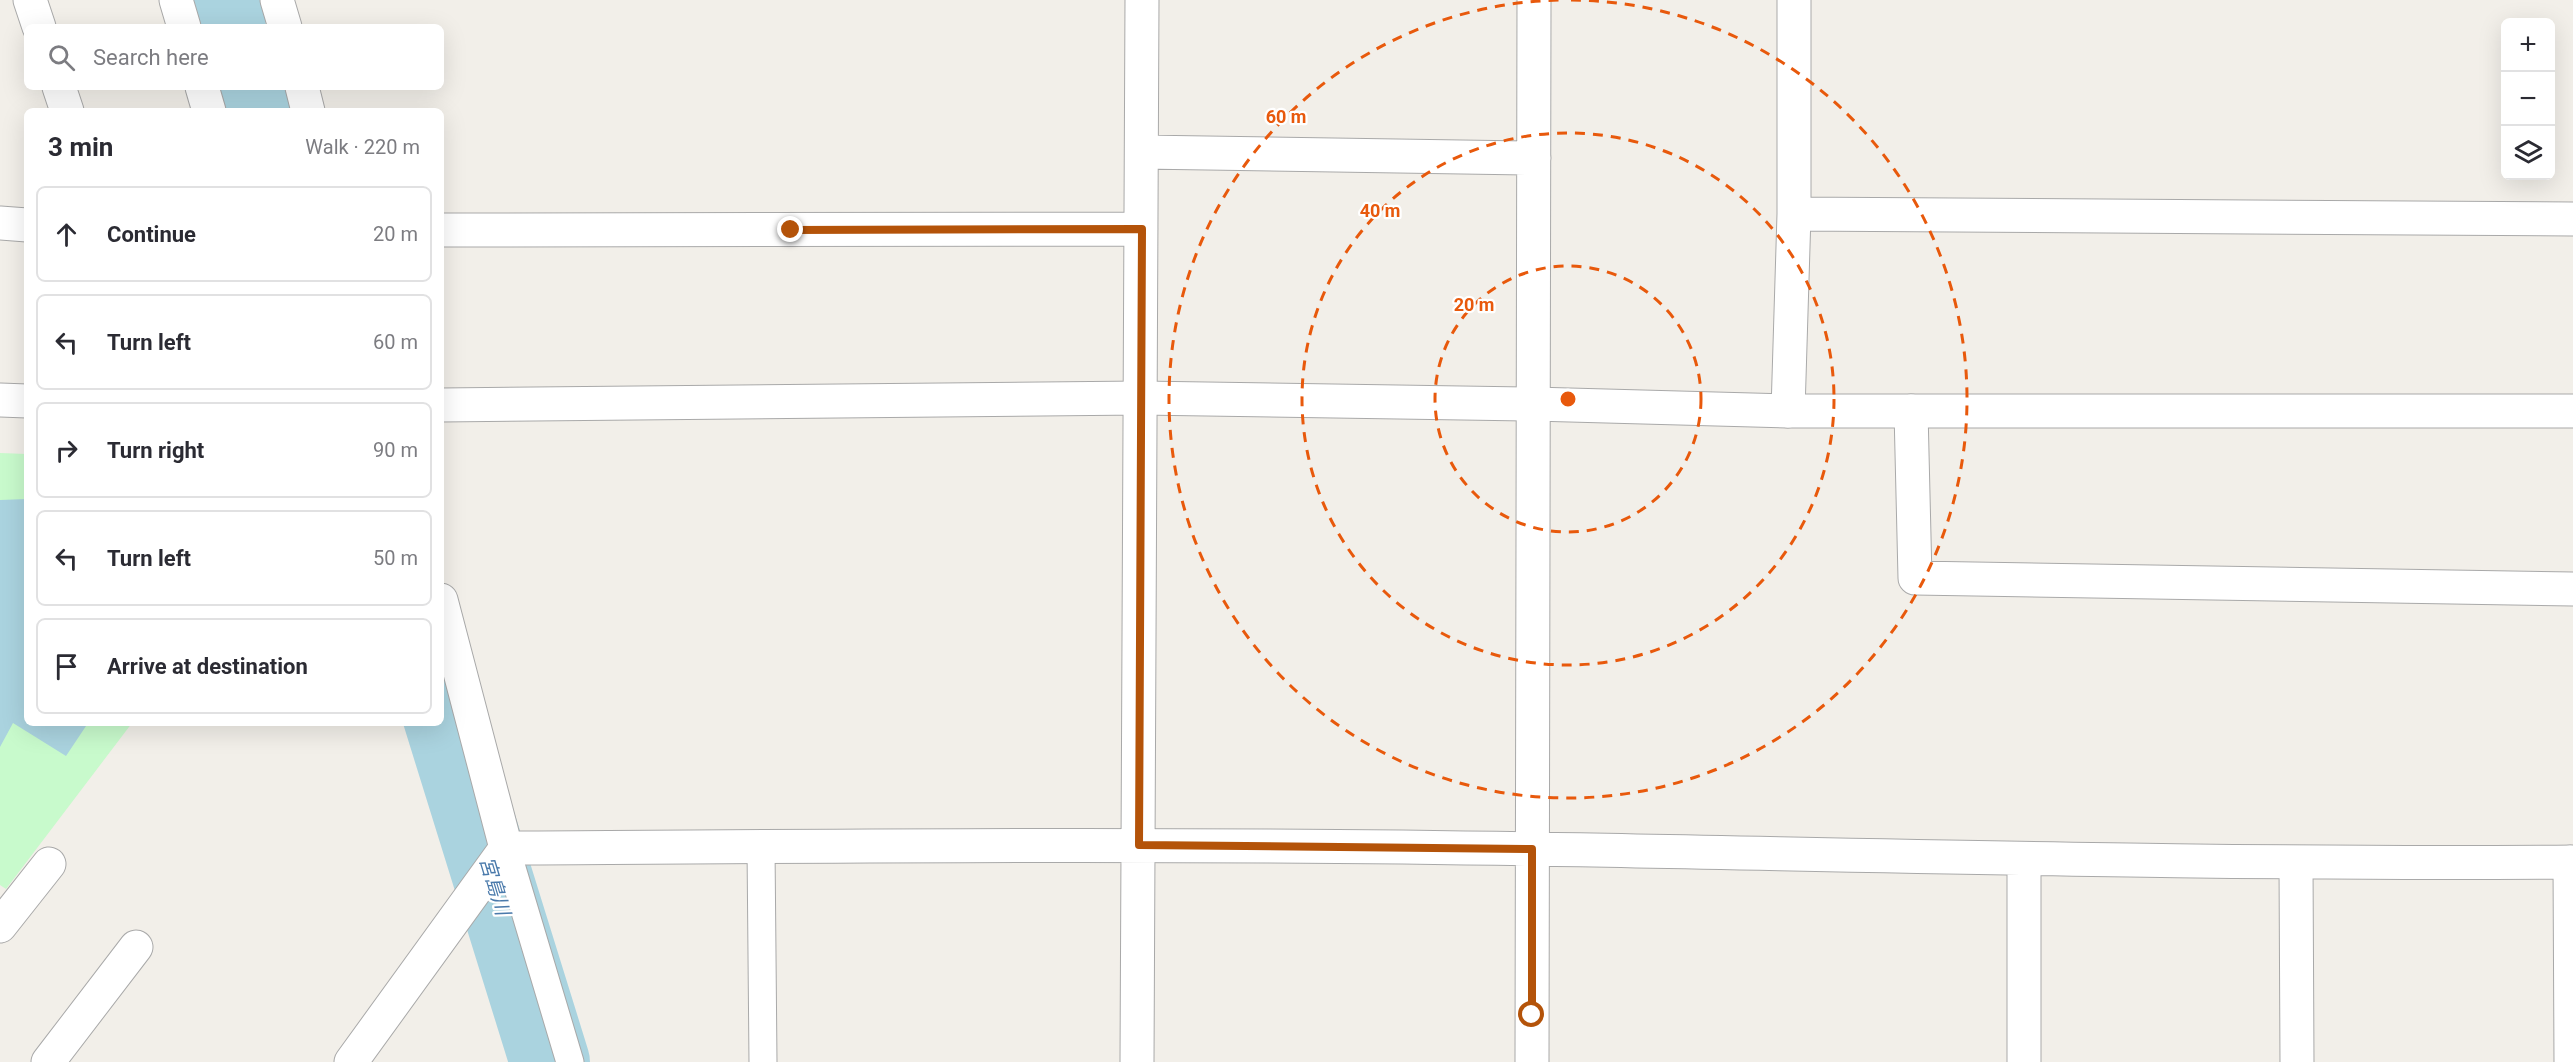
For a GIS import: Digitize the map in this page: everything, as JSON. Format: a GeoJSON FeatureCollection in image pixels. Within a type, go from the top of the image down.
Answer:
{"type":"FeatureCollection","features":[{"type":"Feature","properties":{"kind":"street"},"geometry":{"type":"LineString","coordinates":[[30,0],[38,24]]}},
{"type":"Feature","properties":{"kind":"street"},"geometry":{"type":"LineString","coordinates":[[176,0],[183,24]]}},
{"type":"Feature","properties":{"kind":"street"},"geometry":{"type":"LineString","coordinates":[[278,0],[284,24]]}},
{"type":"Feature","properties":{"kind":"street"},"geometry":{"type":"LineString","coordinates":[[1137,1062],[1143,0]]}},
{"type":"Feature","properties":{"kind":"street"},"geometry":{"type":"LineString","coordinates":[[1532,1062],[1534,0]]}},
{"type":"Feature","properties":{"kind":"street"},"geometry":{"type":"LineString","coordinates":[[1788,411],[1794,214],[1794,0]]}},
{"type":"Feature","properties":{"kind":"street"},"geometry":{"type":"LineString","coordinates":[[60,90],[66,108]]}},
{"type":"Feature","properties":{"kind":"street"},"geometry":{"type":"LineString","coordinates":[[203,90],[208,108]]}},
{"type":"Feature","properties":{"kind":"street"},"geometry":{"type":"LineString","coordinates":[[303,90],[308,108]]}},
{"type":"Feature","properties":{"kind":"street"},"geometry":{"type":"LineString","coordinates":[[1142,153],[1534,158]]}},
{"type":"Feature","properties":{"kind":"street"},"geometry":{"type":"LineString","coordinates":[[1794,214],[2573,219]]}},
{"type":"Feature","properties":{"kind":"street"},"geometry":{"type":"LineString","coordinates":[[0,224],[24,225]]}},
{"type":"Feature","properties":{"kind":"street"},"geometry":{"type":"LineString","coordinates":[[444,230],[1142,229]]}},
{"type":"Feature","properties":{"kind":"street"},"geometry":{"type":"LineString","coordinates":[[444,405],[1141,398],[1533,404],[1788,411],[2573,411]]}},
{"type":"Feature","properties":{"kind":"street"},"geometry":{"type":"LineString","coordinates":[[0,400],[24,400]]}},
{"type":"Feature","properties":{"kind":"street"},"geometry":{"type":"LineString","coordinates":[[1911,411],[1915,578],[2573,589]]}},
{"type":"Feature","properties":{"kind":"street"},"geometry":{"type":"LineString","coordinates":[[444,611],[506,848]]}},
{"type":"Feature","properties":{"kind":"street"},"geometry":{"type":"LineString","coordinates":[[506,848],[1139,845],[1532,849],[2024,860],[2296,863],[2572,862],[2571,1062]]}},
{"type":"Feature","properties":{"kind":"street"},"geometry":{"type":"LineString","coordinates":[[351,1062],[506,848]]}},
{"type":"Feature","properties":{"kind":"street"},"geometry":{"type":"LineString","coordinates":[[2024,860],[2024,1062]]}},
{"type":"Feature","properties":{"kind":"street"},"geometry":{"type":"LineString","coordinates":[[2296,863],[2297,1062]]}},
{"type":"Feature","properties":{"kind":"street"},"geometry":{"type":"LineString","coordinates":[[0,926],[49,864]]}},
{"type":"Feature","properties":{"kind":"street"},"geometry":{"type":"LineString","coordinates":[[48,1062],[136,947]]}},
{"type":"Feature","properties":{"kind":"lane"},"geometry":{"type":"LineString","coordinates":[[761,847],[763,1062]]}},
{"type":"Feature","properties":{"kind":"lane"},"geometry":{"type":"LineString","coordinates":[[506,848],[570,1062]]}},
{"type":"Feature","properties":{"kind":"green space"},"geometry":{"type":"Polygon","coordinates":[[[0,453],[24,454],[24,726],[130,726],[6,889],[0,885],[0,453]]]}},
{"type":"Feature","properties":{"kind":"water"},"geometry":{"type":"Polygon","coordinates":[[[24,499],[24,726],[86,726],[66,756],[13,723],[0,747],[0,500],[24,499]]]}},
{"type":"Feature","properties":{"kind":"waterway","name":"宮島川"},"geometry":{"type":"LineString","coordinates":[[218,0],[225,24]]}},
{"type":"Feature","properties":{"kind":"waterway","name":"宮島川"},"geometry":{"type":"LineString","coordinates":[[245,90],[250,108]]}},
{"type":"Feature","properties":{"kind":"waterway","name":"宮島川"},"geometry":{"type":"LineString","coordinates":[[444,721],[550,1062]]}},
{"type":"Feature","properties":{"kind":"route"},"geometry":{"type":"LineString","coordinates":[[791,230],[1142,229],[1139,845],[1532,849],[1532,1015]]}}]}
